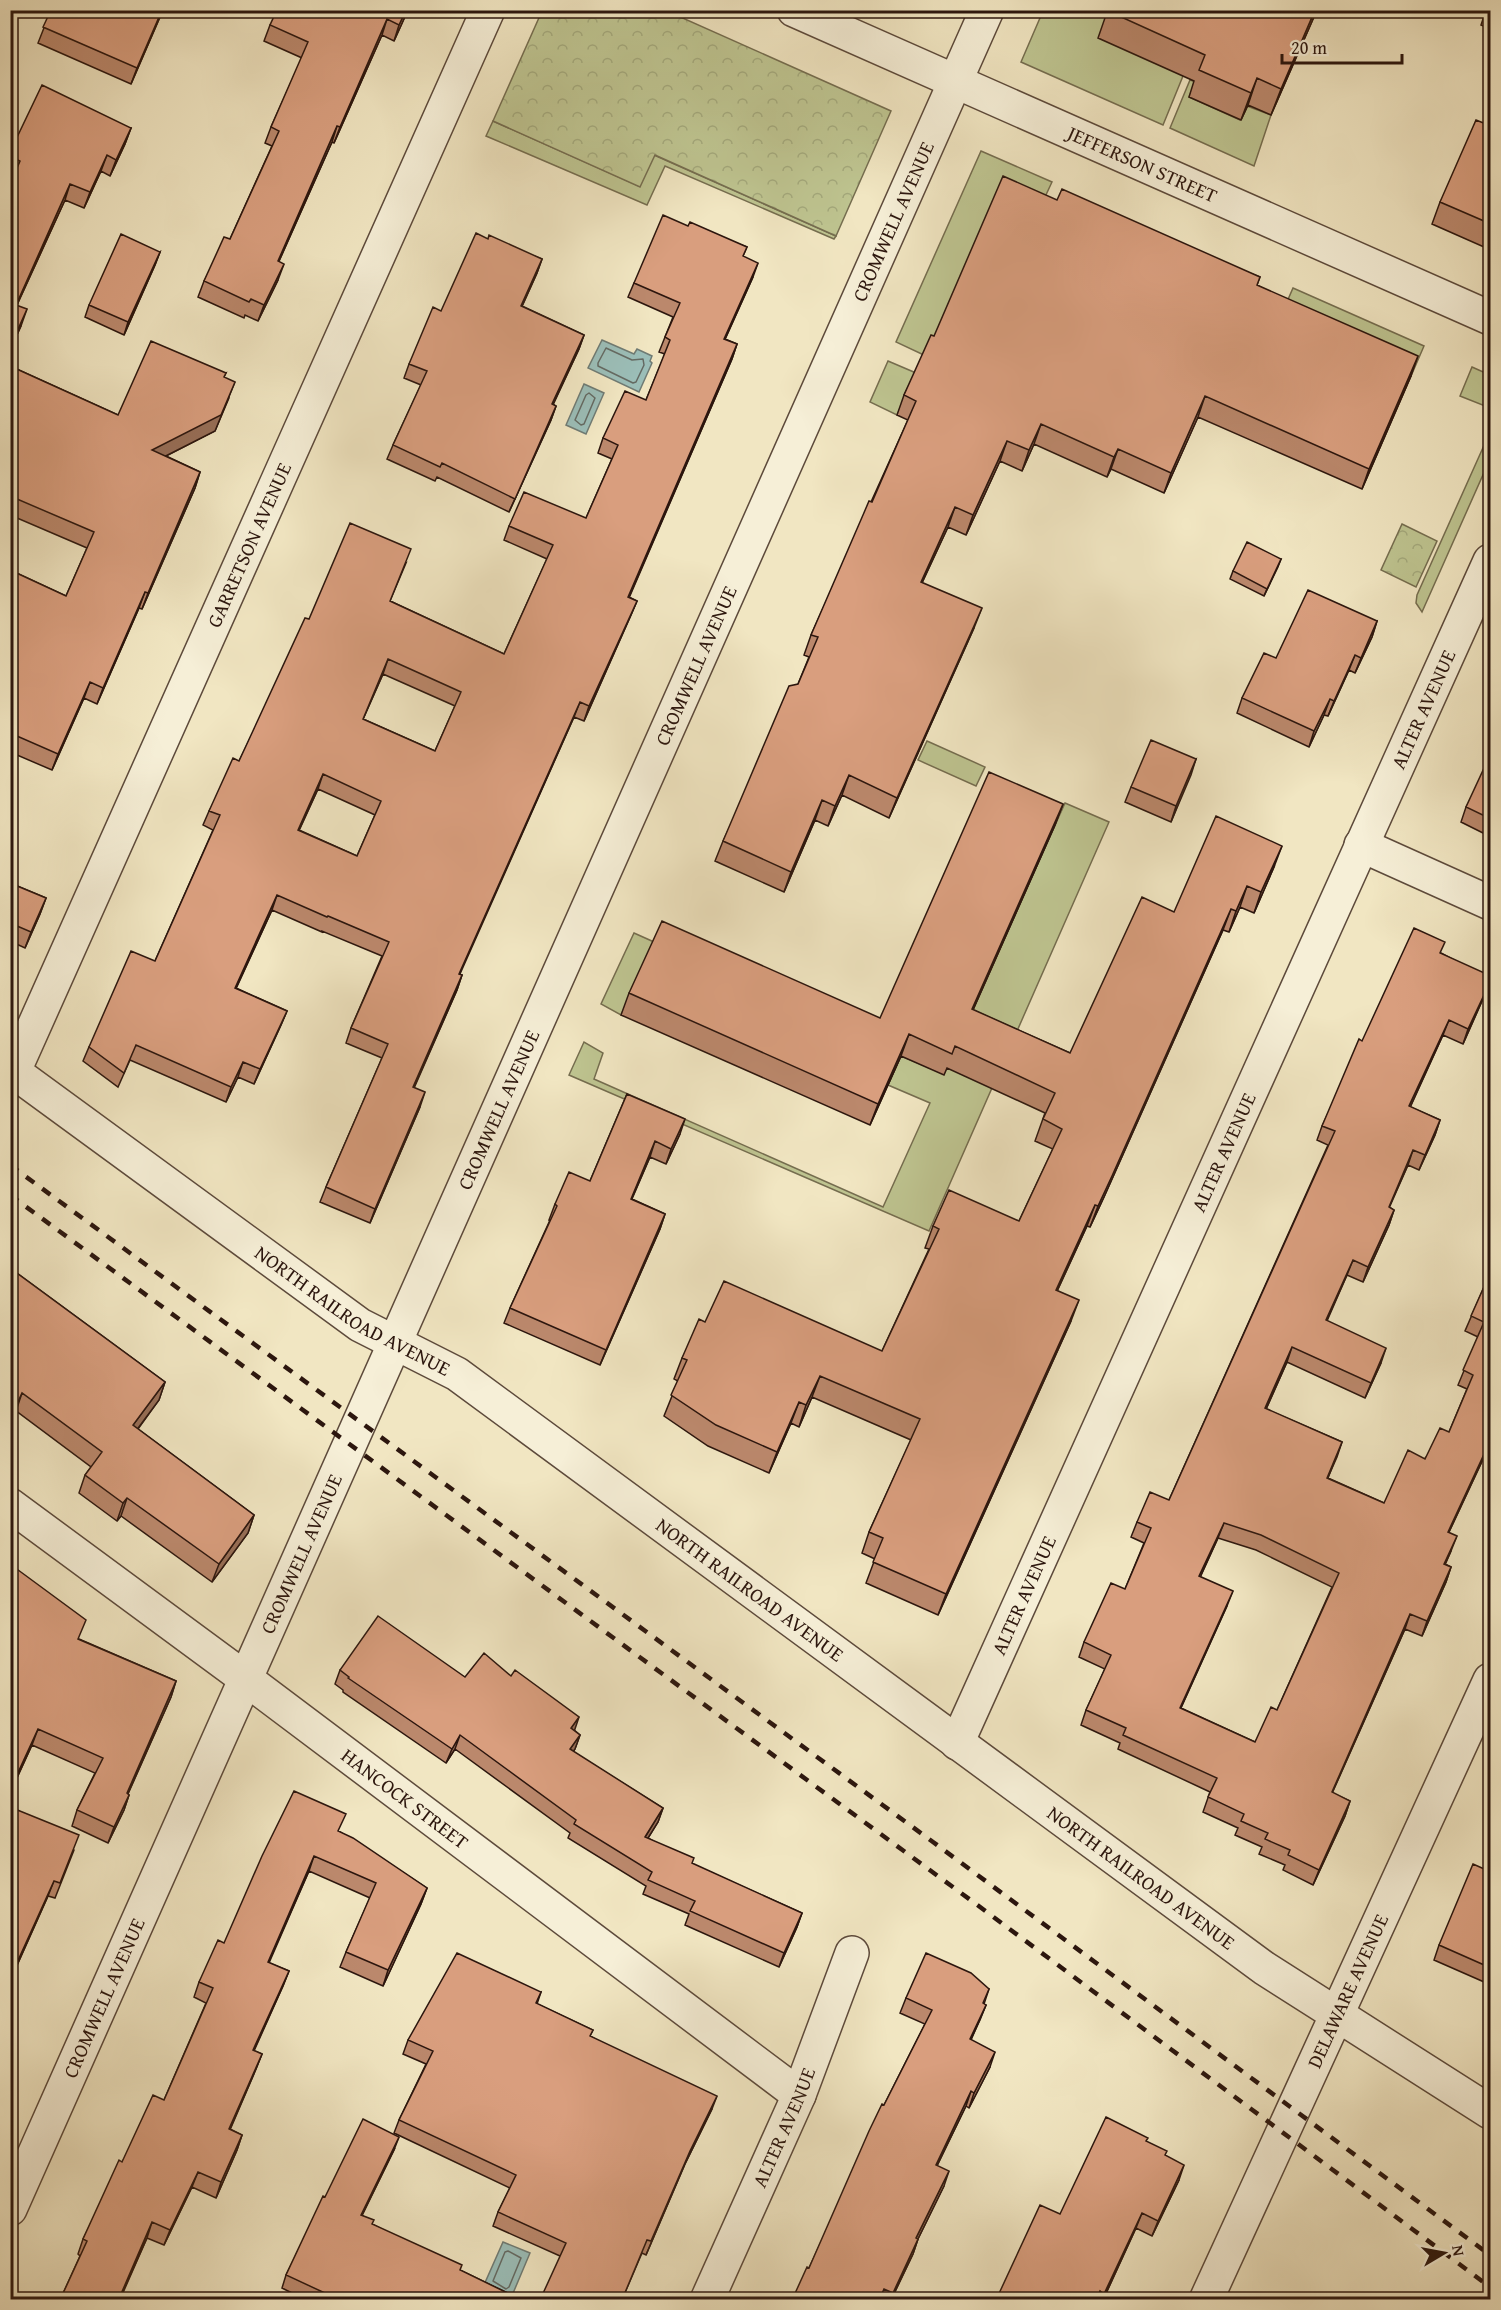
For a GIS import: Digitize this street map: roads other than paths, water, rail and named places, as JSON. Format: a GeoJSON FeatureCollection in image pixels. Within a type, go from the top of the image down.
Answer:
{"type":"FeatureCollection","features":[{"type":"Feature","properties":{"kind":"street","name":"GARRETSON AVENUE"},"geometry":{"type":"LineString","coordinates":[[12,1073],[488,10]]}},
{"type":"Feature","properties":{"kind":"street","name":"JEFFERSON STREET"},"geometry":{"type":"LineString","coordinates":[[794,10],[1491,318]]}},
{"type":"Feature","properties":{"kind":"street","name":"CROMWELL AVENUE"},"geometry":{"type":"LineString","coordinates":[[10,2209],[987,10]]}},
{"type":"Feature","properties":{"kind":"street","name":"ALTER AVENUE"},"geometry":{"type":"LineString","coordinates":[[957,1743],[1491,561]]}},
{"type":"Feature","properties":{"kind":"street"},"geometry":{"type":"LineString","coordinates":[[1361,845],[1491,903]]}},
{"type":"Feature","properties":{"kind":"street","name":"NORTH RAILROAD AVENUE"},"geometry":{"type":"LineString","coordinates":[[12,1073],[360,1325],[457,1374],[1264,1968],[1491,2112]]}},
{"type":"Feature","properties":{"kind":"street","name":"HANCOCK STREET"},"geometry":{"type":"LineString","coordinates":[[10,1505],[246,1679],[799,2095]]}},
{"type":"Feature","properties":{"kind":"street","name":"DELAWARE AVENUE"},"geometry":{"type":"LineString","coordinates":[[1206,2300],[1491,1680]]}},
{"type":"Feature","properties":{"kind":"street","name":"ALTER AVENUE"},"geometry":{"type":"LineString","coordinates":[[707,2300],[799,2095],[852,1953]]}},
{"type":"Feature","properties":{"kind":"water"},"geometry":{"type":"Polygon","coordinates":[[[602,340],[634,354],[637,349],[652,356],[650,361],[652,363],[639,392],[588,368],[602,340]]]}},
{"type":"Feature","properties":{"kind":"water"},"geometry":{"type":"Polygon","coordinates":[[[584,384],[604,393],[586,434],[566,425],[584,384]]]}},
{"type":"Feature","properties":{"kind":"water"},"geometry":{"type":"Polygon","coordinates":[[[503,2242],[530,2253],[511,2298],[484,2285],[503,2242]]]}},
{"type":"Feature","properties":{"kind":"railway"},"geometry":{"type":"LineString","coordinates":[[10,1165],[933,1842],[1490,2255]]}},
{"type":"Feature","properties":{"kind":"railway"},"geometry":{"type":"LineString","coordinates":[[10,1195],[976,1904],[1490,2287]]}}]}
